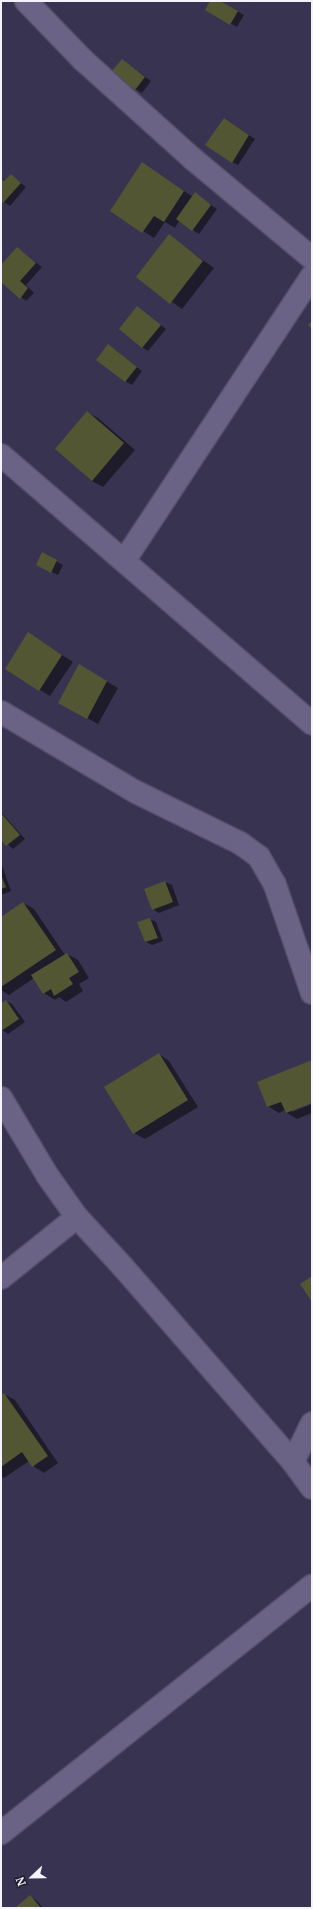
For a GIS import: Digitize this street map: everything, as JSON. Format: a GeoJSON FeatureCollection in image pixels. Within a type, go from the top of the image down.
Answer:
{"type":"FeatureCollection","features":[{"type":"Feature","properties":{"kind":"street"},"geometry":{"type":"LineString","coordinates":[[26,1],[83,60],[176,144],[312,258]]}},
{"type":"Feature","properties":{"kind":"street"},"geometry":{"type":"LineString","coordinates":[[124,561],[312,276]]}},
{"type":"Feature","properties":{"kind":"street"},"geometry":{"type":"LineString","coordinates":[[1,455],[312,723]]}},
{"type":"Feature","properties":{"kind":"street"},"geometry":{"type":"LineString","coordinates":[[1,712],[136,792],[240,843],[259,857],[275,885],[312,993]]}},
{"type":"Feature","properties":{"kind":"street"},"geometry":{"type":"LineString","coordinates":[[1,1098],[46,1176],[78,1218],[123,1267],[227,1389],[292,1462],[312,1488]]}},
{"type":"Feature","properties":{"kind":"street"},"geometry":{"type":"LineString","coordinates":[[1,1278],[78,1218]]}},
{"type":"Feature","properties":{"kind":"street"},"geometry":{"type":"LineString","coordinates":[[292,1462],[312,1423]]}},
{"type":"Feature","properties":{"kind":"street"},"geometry":{"type":"LineString","coordinates":[[1,1833],[100,1756],[312,1586]]}},
{"type":"Feature","properties":{"kind":"building"},"geometry":{"type":"Polygon","coordinates":[[[210,1],[220,1],[238,11],[230,25],[205,10],[210,1]]]}},
{"type":"Feature","properties":{"kind":"building"},"geometry":{"type":"Polygon","coordinates":[[[122,59],[145,77],[135,90],[111,72],[122,59]]]}},
{"type":"Feature","properties":{"kind":"building"},"geometry":{"type":"Polygon","coordinates":[[[224,118],[249,135],[232,163],[205,145],[224,118]]]}},
{"type":"Feature","properties":{"kind":"building"},"geometry":{"type":"Polygon","coordinates":[[[142,162],[184,191],[164,222],[154,216],[142,233],[110,211],[142,162]]]}},
{"type":"Feature","properties":{"kind":"building"},"geometry":{"type":"Polygon","coordinates":[[[11,174],[21,183],[3,203],[1,201],[1,178],[4,181],[11,174]]]}},
{"type":"Feature","properties":{"kind":"building"},"geometry":{"type":"Polygon","coordinates":[[[195,192],[211,205],[192,231],[176,219],[195,192]]]}},
{"type":"Feature","properties":{"kind":"building"},"geometry":{"type":"Polygon","coordinates":[[[169,234],[203,261],[170,304],[136,277],[169,234]]]}},
{"type":"Feature","properties":{"kind":"building"},"geometry":{"type":"Polygon","coordinates":[[[17,247],[36,263],[20,281],[28,288],[20,299],[1,282],[1,265],[17,247]]]}},
{"type":"Feature","properties":{"kind":"building"},"geometry":{"type":"Polygon","coordinates":[[[137,306],[161,325],[142,348],[119,329],[137,306]]]}},
{"type":"Feature","properties":{"kind":"building"},"geometry":{"type":"Polygon","coordinates":[[[312,321],[312,329],[308,325],[312,321]]]}},
{"type":"Feature","properties":{"kind":"building"},"geometry":{"type":"Polygon","coordinates":[[[108,344],[137,367],[125,382],[96,360],[108,344]]]}},
{"type":"Feature","properties":{"kind":"building"},"geometry":{"type":"Polygon","coordinates":[[[87,411],[124,443],[92,481],[55,449],[87,411]]]}},
{"type":"Feature","properties":{"kind":"building"},"geometry":{"type":"Polygon","coordinates":[[[42,552],[57,560],[51,573],[36,565],[42,552]]]}},
{"type":"Feature","properties":{"kind":"building"},"geometry":{"type":"Polygon","coordinates":[[[28,632],[62,655],[39,691],[5,669],[28,632]]]}},
{"type":"Feature","properties":{"kind":"building"},"geometry":{"type":"Polygon","coordinates":[[[79,664],[107,681],[87,719],[58,703],[79,664]]]}},
{"type":"Feature","properties":{"kind":"building"},"geometry":{"type":"Polygon","coordinates":[[[1,813],[20,835],[6,846],[1,840],[1,813]]]}},
{"type":"Feature","properties":{"kind":"building"},"geometry":{"type":"Polygon","coordinates":[[[1,875],[6,887],[1,889],[1,875]]]}},
{"type":"Feature","properties":{"kind":"building"},"geometry":{"type":"Polygon","coordinates":[[[165,881],[173,902],[152,910],[144,889],[165,881]]]}},
{"type":"Feature","properties":{"kind":"building"},"geometry":{"type":"Polygon","coordinates":[[[23,902],[56,950],[1,987],[1,917],[23,902]]]}},
{"type":"Feature","properties":{"kind":"building"},"geometry":{"type":"Polygon","coordinates":[[[150,918],[158,938],[145,942],[137,922],[150,918]]]}},
{"type":"Feature","properties":{"kind":"building"},"geometry":{"type":"Polygon","coordinates":[[[67,953],[79,972],[69,978],[73,984],[54,996],[51,989],[43,994],[31,975],[67,953]]]}},
{"type":"Feature","properties":{"kind":"building"},"geometry":{"type":"Polygon","coordinates":[[[6,1000],[19,1019],[1,1031],[1,1003],[6,1000]]]}},
{"type":"Feature","properties":{"kind":"building"},"geometry":{"type":"Polygon","coordinates":[[[159,1053],[188,1100],[133,1134],[104,1087],[159,1053]]]}},
{"type":"Feature","properties":{"kind":"building"},"geometry":{"type":"Polygon","coordinates":[[[312,1060],[312,1103],[286,1113],[281,1102],[267,1107],[257,1082],[312,1060]]]}},
{"type":"Feature","properties":{"kind":"building"},"geometry":{"type":"Polygon","coordinates":[[[312,1276],[312,1302],[300,1284],[312,1276]]]}},
{"type":"Feature","properties":{"kind":"building"},"geometry":{"type":"Polygon","coordinates":[[[4,1393],[48,1456],[32,1467],[22,1452],[1,1467],[1,1395],[4,1393]]]}},
{"type":"Feature","properties":{"kind":"building"},"geometry":{"type":"Polygon","coordinates":[[[30,1895],[41,1908],[15,1908],[30,1895]]]}}]}
